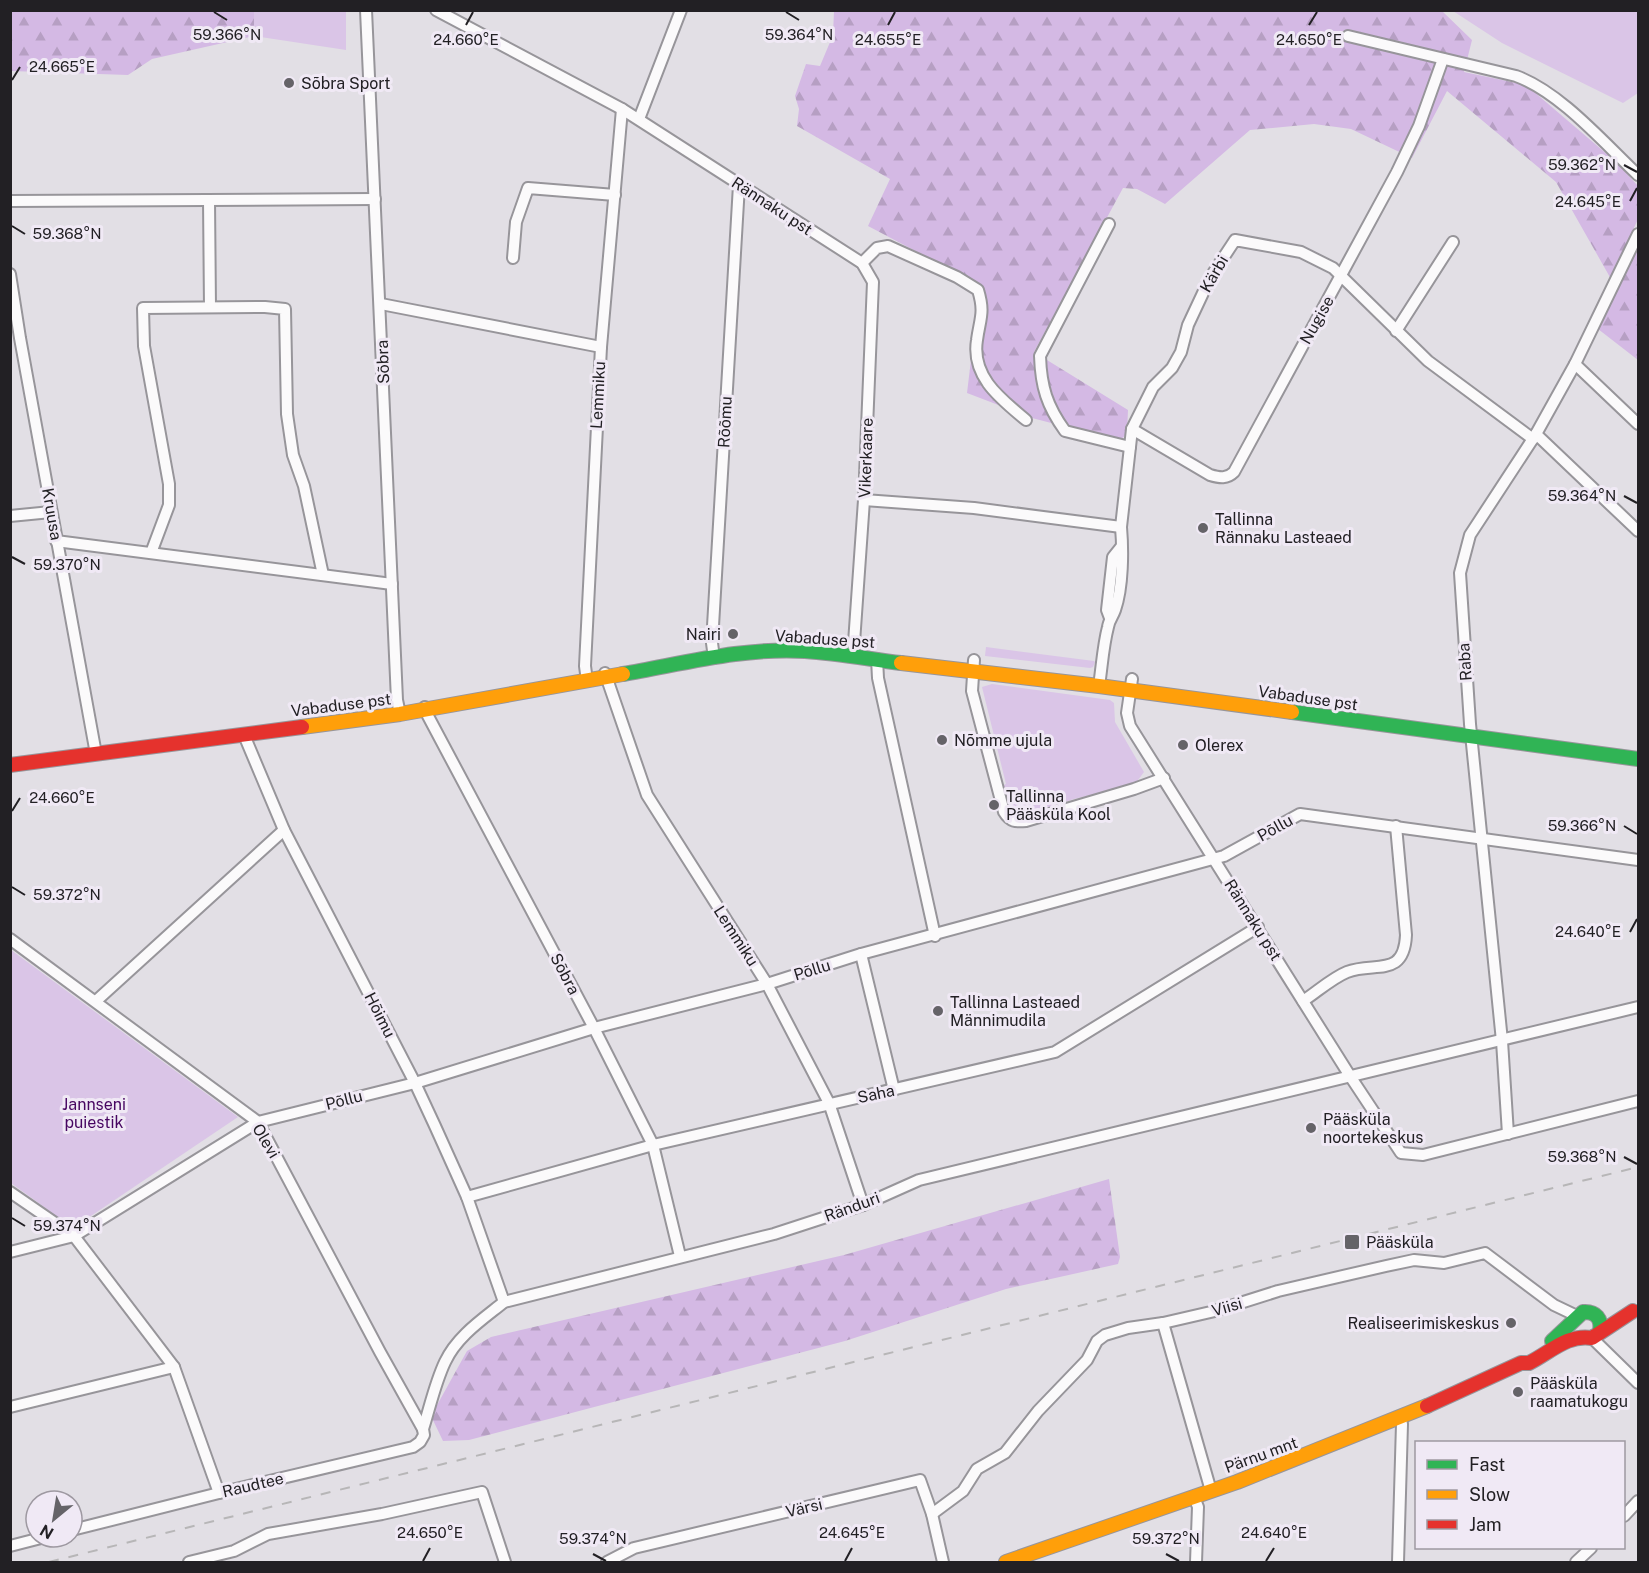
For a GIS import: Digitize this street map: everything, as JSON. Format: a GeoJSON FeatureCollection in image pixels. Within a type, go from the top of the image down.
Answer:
{"type":"FeatureCollection","features":[{"type":"Feature","properties":{"kind":"main road","name":"Vabaduse pst"},"geometry":{"type":"LineString","coordinates":[[10,757],[244,735],[425,706],[714,654],[787,651],[853,652],[973,665],[1471,730],[1638,747]]}},
{"type":"Feature","properties":{"kind":"main road","name":"Vabaduse pst"},"geometry":{"type":"LineString","coordinates":[[853,652],[877,659],[973,665]]}},
{"type":"Feature","properties":{"kind":"main road","name":"Vabaduse pst"},"geometry":{"type":"LineString","coordinates":[[10,765],[95,750],[399,710]]}},
{"type":"Feature","properties":{"kind":"main road","name":"Vabaduse pst"},"geometry":{"type":"LineString","coordinates":[[1471,730],[1638,759]]}},
{"type":"Feature","properties":{"kind":"main road","name":"Pärnu mnt"},"geometry":{"type":"LineString","coordinates":[[1598,1316],[1636,1309]]}},
{"type":"Feature","properties":{"kind":"main road","name":"Pärnu mnt"},"geometry":{"type":"LineString","coordinates":[[1006,1563],[1307,1455],[1400,1417],[1521,1363],[1529,1363],[1571,1338],[1591,1335],[1636,1309]]}},
{"type":"Feature","properties":{"kind":"main road"},"geometry":{"type":"LineString","coordinates":[[1588,1311],[1598,1316],[1601,1326],[1591,1335],[1576,1331],[1574,1325],[1576,1317],[1588,1311]]}},
{"type":"Feature","properties":{"kind":"main road","name":"Pärnu mnt"},"geometry":{"type":"LineString","coordinates":[[1521,1363],[1526,1356],[1558,1336],[1576,1317]]}},
{"type":"Feature","properties":{"kind":"street","name":"Sõbra"},"geometry":{"type":"LineString","coordinates":[[366,10],[399,710]]}},
{"type":"Feature","properties":{"kind":"street","name":"Rännaku pst"},"geometry":{"type":"LineString","coordinates":[[436,10],[639,119],[862,263]]}},
{"type":"Feature","properties":{"kind":"street"},"geometry":{"type":"LineString","coordinates":[[639,119],[681,10]]}},
{"type":"Feature","properties":{"kind":"street"},"geometry":{"type":"LineString","coordinates":[[1348,36],[1516,76],[1542,87],[1638,175]]}},
{"type":"Feature","properties":{"kind":"street","name":"Nugise"},"geometry":{"type":"LineString","coordinates":[[1132,429],[1210,475],[1220,478],[1229,477],[1234,472],[1398,172],[1419,126],[1443,59]]}},
{"type":"Feature","properties":{"kind":"street","name":"Lemmiku"},"geometry":{"type":"LineString","coordinates":[[586,677],[601,347],[622,109]]}},
{"type":"Feature","properties":{"kind":"street","name":"Rõõmu"},"geometry":{"type":"LineString","coordinates":[[714,654],[739,185]]}},
{"type":"Feature","properties":{"kind":"street"},"geometry":{"type":"LineString","coordinates":[[513,258],[516,222],[528,188],[615,195]]}},
{"type":"Feature","properties":{"kind":"street"},"geometry":{"type":"LineString","coordinates":[[10,201],[375,199]]}},
{"type":"Feature","properties":{"kind":"street"},"geometry":{"type":"LineString","coordinates":[[209,200],[210,307]]}},
{"type":"Feature","properties":{"kind":"street"},"geometry":{"type":"LineString","coordinates":[[1100,681],[1103,648],[1110,618],[1107,610],[1113,557],[1123,542],[1121,527],[1130,447],[1065,431],[1050,410],[1040,375],[1040,356],[1109,224]]}},
{"type":"Feature","properties":{"kind":"street","name":"Raba"},"geometry":{"type":"LineString","coordinates":[[1508,1134],[1502,1041],[1471,730],[1460,573],[1462,559],[1470,535],[1534,436],[1575,364],[1638,234]]}},
{"type":"Feature","properties":{"kind":"street","name":"Kärbi"},"geometry":{"type":"LineString","coordinates":[[1130,447],[1132,429],[1153,387],[1172,368],[1181,352],[1188,325],[1210,278],[1235,240],[1301,252],[1319,260],[1341,276],[1428,361],[1534,436],[1638,531]]}},
{"type":"Feature","properties":{"kind":"street"},"geometry":{"type":"LineString","coordinates":[[1396,331],[1453,242]]}},
{"type":"Feature","properties":{"kind":"street"},"geometry":{"type":"LineString","coordinates":[[862,263],[877,248],[888,246],[957,277],[978,290],[983,307],[976,344],[978,366],[995,394],[1026,420]]}},
{"type":"Feature","properties":{"kind":"street","name":"Vikerkaare"},"geometry":{"type":"LineString","coordinates":[[853,652],[864,500],[873,282],[862,263]]}},
{"type":"Feature","properties":{"kind":"street","name":"Kruusa"},"geometry":{"type":"LineString","coordinates":[[10,274],[95,750]]}},
{"type":"Feature","properties":{"kind":"street"},"geometry":{"type":"LineString","coordinates":[[381,304],[601,347]]}},
{"type":"Feature","properties":{"kind":"street"},"geometry":{"type":"LineString","coordinates":[[151,553],[169,505],[170,484],[144,346],[143,308],[265,307],[285,309],[287,414],[293,455],[304,486],[323,575]]}},
{"type":"Feature","properties":{"kind":"street"},"geometry":{"type":"LineString","coordinates":[[1575,364],[1638,423]]}},
{"type":"Feature","properties":{"kind":"street"},"geometry":{"type":"LineString","coordinates":[[864,500],[974,508],[1121,527]]}},
{"type":"Feature","properties":{"kind":"street"},"geometry":{"type":"LineString","coordinates":[[10,516],[51,512]]}},
{"type":"Feature","properties":{"kind":"street"},"geometry":{"type":"LineString","coordinates":[[56,541],[392,584]]}},
{"type":"Feature","properties":{"kind":"street"},"geometry":{"type":"LineString","coordinates":[[877,659],[878,678],[935,936]]}},
{"type":"Feature","properties":{"kind":"street"},"geometry":{"type":"LineString","coordinates":[[973,665],[972,691],[1004,812],[1008,819],[1014,822],[1026,821],[1164,778]]}},
{"type":"Feature","properties":{"kind":"street","name":"Lemmiku"},"geometry":{"type":"LineString","coordinates":[[605,673],[647,795],[767,984],[829,1103],[863,1204]]}},
{"type":"Feature","properties":{"kind":"street","name":"Rännaku pst"},"geometry":{"type":"LineString","coordinates":[[1131,685],[1127,713],[1130,726],[1401,1154],[1423,1155],[1508,1134]]}},
{"type":"Feature","properties":{"kind":"street","name":"Sõbra"},"geometry":{"type":"LineString","coordinates":[[425,706],[653,1145],[680,1256]]}},
{"type":"Feature","properties":{"kind":"street","name":"Hõimu"},"geometry":{"type":"LineString","coordinates":[[244,735],[284,830],[415,1083],[467,1197],[504,1302]]}},
{"type":"Feature","properties":{"kind":"street","name":"Põllu"},"geometry":{"type":"LineString","coordinates":[[10,1252],[74,1236],[258,1122],[415,1083],[594,1028],[767,984],[861,954],[1215,859],[1300,814],[1638,860]]}},
{"type":"Feature","properties":{"kind":"street"},"geometry":{"type":"LineString","coordinates":[[1304,1000],[1347,971],[1384,966],[1398,960],[1406,949],[1396,826]]}},
{"type":"Feature","properties":{"kind":"street"},"geometry":{"type":"LineString","coordinates":[[96,1001],[284,830]]}},
{"type":"Feature","properties":{"kind":"street","name":"Saha"},"geometry":{"type":"LineString","coordinates":[[467,1197],[653,1145],[1055,1052],[1258,927]]}},
{"type":"Feature","properties":{"kind":"street","name":"Olevi"},"geometry":{"type":"LineString","coordinates":[[10,939],[258,1122],[423,1429]]}},
{"type":"Feature","properties":{"kind":"street"},"geometry":{"type":"LineString","coordinates":[[861,954],[894,1090]]}},
{"type":"Feature","properties":{"kind":"street"},"geometry":{"type":"LineString","coordinates":[[1350,1076],[1638,1007]]}},
{"type":"Feature","properties":{"kind":"street","name":"Ränduri"},"geometry":{"type":"LineString","coordinates":[[423,1429],[446,1360],[456,1344],[504,1302],[774,1234],[863,1204],[919,1180],[1350,1076]]}},
{"type":"Feature","properties":{"kind":"street"},"geometry":{"type":"LineString","coordinates":[[1508,1134],[1638,1101]]}},
{"type":"Feature","properties":{"kind":"street"},"geometry":{"type":"LineString","coordinates":[[10,1192],[74,1236],[174,1367],[219,1493]]}},
{"type":"Feature","properties":{"kind":"street","name":"Viisi"},"geometry":{"type":"LineString","coordinates":[[932,1514],[963,1491],[977,1469],[1005,1453],[1038,1411],[1087,1360],[1097,1341],[1113,1332],[1215,1311],[1278,1291],[1414,1260],[1444,1263],[1485,1253],[1554,1305],[1576,1317]]}},
{"type":"Feature","properties":{"kind":"street"},"geometry":{"type":"LineString","coordinates":[[1163,1323],[1211,1491]]}},
{"type":"Feature","properties":{"kind":"street"},"geometry":{"type":"LineString","coordinates":[[1591,1335],[1638,1383]]}},
{"type":"Feature","properties":{"kind":"street"},"geometry":{"type":"LineString","coordinates":[[10,1407],[174,1367]]}},
{"type":"Feature","properties":{"kind":"street"},"geometry":{"type":"LineString","coordinates":[[1398,1563],[1402,1424],[1400,1417]]}},
{"type":"Feature","properties":{"kind":"street","name":"Raudtee"},"geometry":{"type":"LineString","coordinates":[[84,1527],[413,1447],[424,1435],[423,1429]]}},
{"type":"Feature","properties":{"kind":"street","name":"Värsi"},"geometry":{"type":"LineString","coordinates":[[607,1563],[634,1548],[920,1480],[932,1514],[943,1563]]}},
{"type":"Feature","properties":{"kind":"street"},"geometry":{"type":"LineString","coordinates":[[189,1563],[234,1551],[268,1534],[382,1514],[482,1492],[505,1563]]}},
{"type":"Feature","properties":{"kind":"street"},"geometry":{"type":"LineString","coordinates":[[1194,1497],[1198,1507],[1196,1563]]}},
{"type":"Feature","properties":{"kind":"street"},"geometry":{"type":"LineString","coordinates":[[1625,1514],[1638,1501]]}},
{"type":"Feature","properties":{"kind":"street"},"geometry":{"type":"LineString","coordinates":[[1576,1563],[1590,1549]]}},
{"type":"Feature","properties":{"kind":"street"},"geometry":{"type":"LineString","coordinates":[[234,1551],[237,1563]]}},
{"type":"Feature","properties":{"kind":"green space"},"geometry":{"type":"Polygon","coordinates":[[[11,10],[254,11],[254,36],[152,59],[128,75],[11,71],[11,10]]]}},
{"type":"Feature","properties":{"kind":"green space"},"geometry":{"type":"Polygon","coordinates":[[[254,11],[346,11],[346,50],[254,36],[254,11]]]}},
{"type":"Feature","properties":{"kind":"green space"},"geometry":{"type":"Polygon","coordinates":[[[834,11],[1442,11],[1472,40],[1464,72],[1526,85],[1615,161],[1638,186],[1638,219],[1611,279],[1556,182],[1447,91],[1412,158],[1351,129],[1314,124],[1250,130],[1165,204],[1137,189],[1123,188],[1034,352],[1128,410],[1127,433],[1120,441],[1032,418],[967,393],[980,285],[868,226],[890,179],[797,126],[799,109],[795,96],[806,64],[820,66],[833,35],[834,11]]]}},
{"type":"Feature","properties":{"kind":"green space"},"geometry":{"type":"Polygon","coordinates":[[[1453,11],[1638,11],[1638,93],[1623,103],[1502,43],[1453,11]]]}},
{"type":"Feature","properties":{"kind":"green space"},"geometry":{"type":"Polygon","coordinates":[[[1638,246],[1638,360],[1598,329],[1638,246]]]}},
{"type":"Feature","properties":{"kind":"green space"},"geometry":{"type":"Polygon","coordinates":[[[986,647],[1095,662],[1090,668],[985,656],[986,647]]]}},
{"type":"Feature","properties":{"kind":"green space"},"geometry":{"type":"Polygon","coordinates":[[[992,684],[1110,700],[1114,703],[1115,722],[1144,772],[1135,784],[1074,799],[1015,818],[1008,813],[1000,786],[1006,784],[982,687],[992,684]]]}},
{"type":"Feature","properties":{"kind":"green space","name":"Jannseni puiestik"},"geometry":{"type":"Polygon","coordinates":[[[11,950],[238,1117],[73,1228],[11,1183],[11,950]]]}},
{"type":"Feature","properties":{"kind":"green space"},"geometry":{"type":"Polygon","coordinates":[[[1109,1179],[1120,1257],[1118,1264],[1006,1289],[845,1341],[469,1440],[443,1441],[431,1416],[467,1351],[491,1337],[844,1255],[1109,1179]]]}},
{"type":"Feature","properties":{"kind":"railway"},"geometry":{"type":"LineString","coordinates":[[49,1562],[1638,1167]]}},
{"type":"Feature","properties":{"kind":"traffic: fast"},"geometry":{"type":"LineString","coordinates":[[623,674],[713,657],[782,650],[829,653],[901,663]]}},
{"type":"Feature","properties":{"kind":"traffic: fast"},"geometry":{"type":"LineString","coordinates":[[1292,712],[1638,759]]}},
{"type":"Feature","properties":{"kind":"traffic: fast"},"geometry":{"type":"LineString","coordinates":[[1552,1341],[1583,1312],[1595,1314],[1600,1323],[1600,1331]]}},
{"type":"Feature","properties":{"kind":"traffic: slow"},"geometry":{"type":"LineString","coordinates":[[901,663],[1292,712]]}},
{"type":"Feature","properties":{"kind":"traffic: slow"},"geometry":{"type":"LineString","coordinates":[[302,727],[400,714],[623,674]]}},
{"type":"Feature","properties":{"kind":"traffic: slow"},"geometry":{"type":"LineString","coordinates":[[1006,1562],[1237,1482],[1427,1406]]}},
{"type":"Feature","properties":{"kind":"traffic: jam"},"geometry":{"type":"LineString","coordinates":[[10,765],[302,727]]}},
{"type":"Feature","properties":{"kind":"traffic: jam"},"geometry":{"type":"LineString","coordinates":[[1427,1406],[1521,1363],[1529,1363],[1567,1341],[1583,1337],[1592,1338],[1633,1311]]}},
{"type":"Feature","properties":{"kind":"place","name":"Sõbra Sport"},"geometry":{"type":"Point","coordinates":[289,83]}},
{"type":"Feature","properties":{"kind":"place","name":"Tallinna Rännaku Lasteaed"},"geometry":{"type":"Point","coordinates":[1203,528]}},
{"type":"Feature","properties":{"kind":"place","name":"Nairi"},"geometry":{"type":"Point","coordinates":[733,634]}},
{"type":"Feature","properties":{"kind":"place","name":"Nõmme ujula"},"geometry":{"type":"Point","coordinates":[942,740]}},
{"type":"Feature","properties":{"kind":"place","name":"Olerex"},"geometry":{"type":"Point","coordinates":[1183,745]}},
{"type":"Feature","properties":{"kind":"place","name":"Tallinna Pääsküla Kool"},"geometry":{"type":"Point","coordinates":[994,805]}},
{"type":"Feature","properties":{"kind":"place","name":"Tallinna Lasteaed Männimudila"},"geometry":{"type":"Point","coordinates":[938,1011]}},
{"type":"Feature","properties":{"kind":"place","name":"Pääsküla noortekeskus"},"geometry":{"type":"Point","coordinates":[1311,1128]}},
{"type":"Feature","properties":{"kind":"place","name":"Pääsküla"},"geometry":{"type":"Point","coordinates":[1352,1242]}},
{"type":"Feature","properties":{"kind":"place","name":"Realiseerimiskeskus"},"geometry":{"type":"Point","coordinates":[1511,1323]}},
{"type":"Feature","properties":{"kind":"place","name":"Pääsküla raamatukogu"},"geometry":{"type":"Point","coordinates":[1518,1392]}}]}
